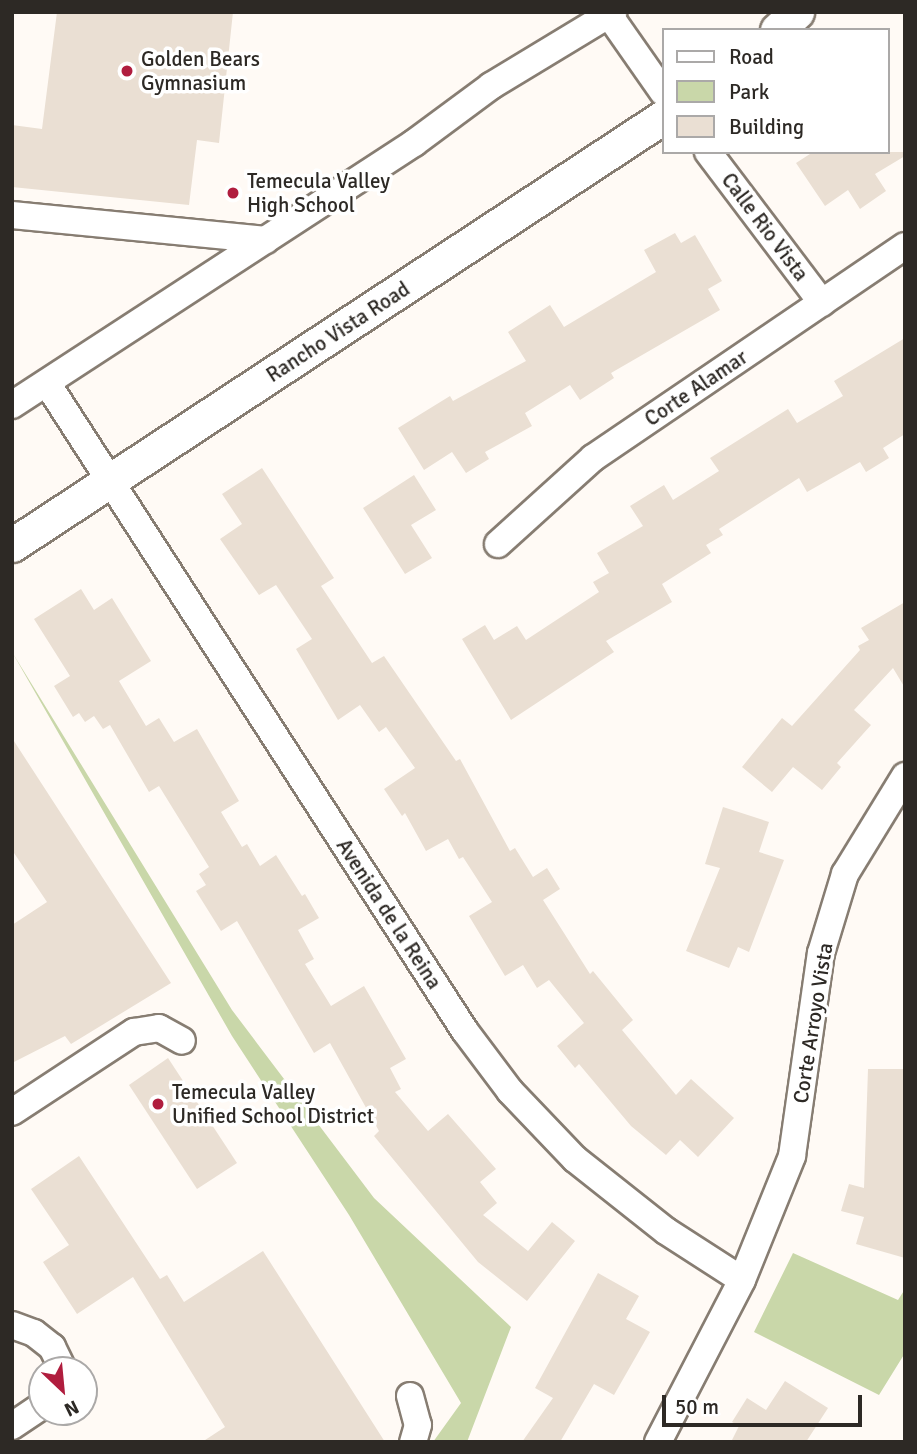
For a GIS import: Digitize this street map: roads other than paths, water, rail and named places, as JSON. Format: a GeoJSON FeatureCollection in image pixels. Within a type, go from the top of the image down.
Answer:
{"type":"FeatureCollection","features":[{"type":"Feature","properties":{"kind":"main road"},"geometry":{"type":"LineString","coordinates":[[779,28],[797,12]]}},
{"type":"Feature","properties":{"kind":"main road","name":"Rancho Vista Road"},"geometry":{"type":"LineString","coordinates":[[12,545],[662,118]]}},
{"type":"Feature","properties":{"kind":"street"},"geometry":{"type":"LineString","coordinates":[[12,405],[267,240],[491,86],[610,14],[662,91]]}},
{"type":"Feature","properties":{"kind":"street","name":"Calle Rio Vista"},"geometry":{"type":"LineString","coordinates":[[710,154],[822,303]]}},
{"type":"Feature","properties":{"kind":"street"},"geometry":{"type":"LineString","coordinates":[[12,215],[267,240]]}},
{"type":"Feature","properties":{"kind":"street","name":"Corte Alamar"},"geometry":{"type":"LineString","coordinates":[[498,544],[593,458],[905,246]]}},
{"type":"Feature","properties":{"kind":"street","name":"Avenida de la Reina"},"geometry":{"type":"LineString","coordinates":[[47,383],[465,1031],[510,1091],[575,1159],[666,1231],[741,1280]]}},
{"type":"Feature","properties":{"kind":"street","name":"Corte Arroyo Vista"},"geometry":{"type":"LineString","coordinates":[[658,1442],[741,1280],[792,1156],[821,953],[845,874],[905,776]]}},
{"type":"Feature","properties":{"kind":"street"},"geometry":{"type":"LineString","coordinates":[[12,1112],[134,1032],[159,1028],[182,1041]]}},
{"type":"Feature","properties":{"kind":"street"},"geometry":{"type":"LineString","coordinates":[[12,1325],[34,1333],[52,1347],[56,1356]]}},
{"type":"Feature","properties":{"kind":"street"},"geometry":{"type":"LineString","coordinates":[[410,1396],[418,1425],[413,1442]]}},
{"type":"Feature","properties":{"kind":"street"},"geometry":{"type":"LineString","coordinates":[[12,1426],[28,1415]]}},
{"type":"Feature","properties":{"kind":"place","name":"Golden Bears Gymnasium"},"geometry":{"type":"Point","coordinates":[127,71]}},
{"type":"Feature","properties":{"kind":"place","name":"Temecula Valley High School"},"geometry":{"type":"Point","coordinates":[233,193]}},
{"type":"Feature","properties":{"kind":"place","name":"Temecula Valley Unified School District"},"geometry":{"type":"Point","coordinates":[158,1104]}}]}
